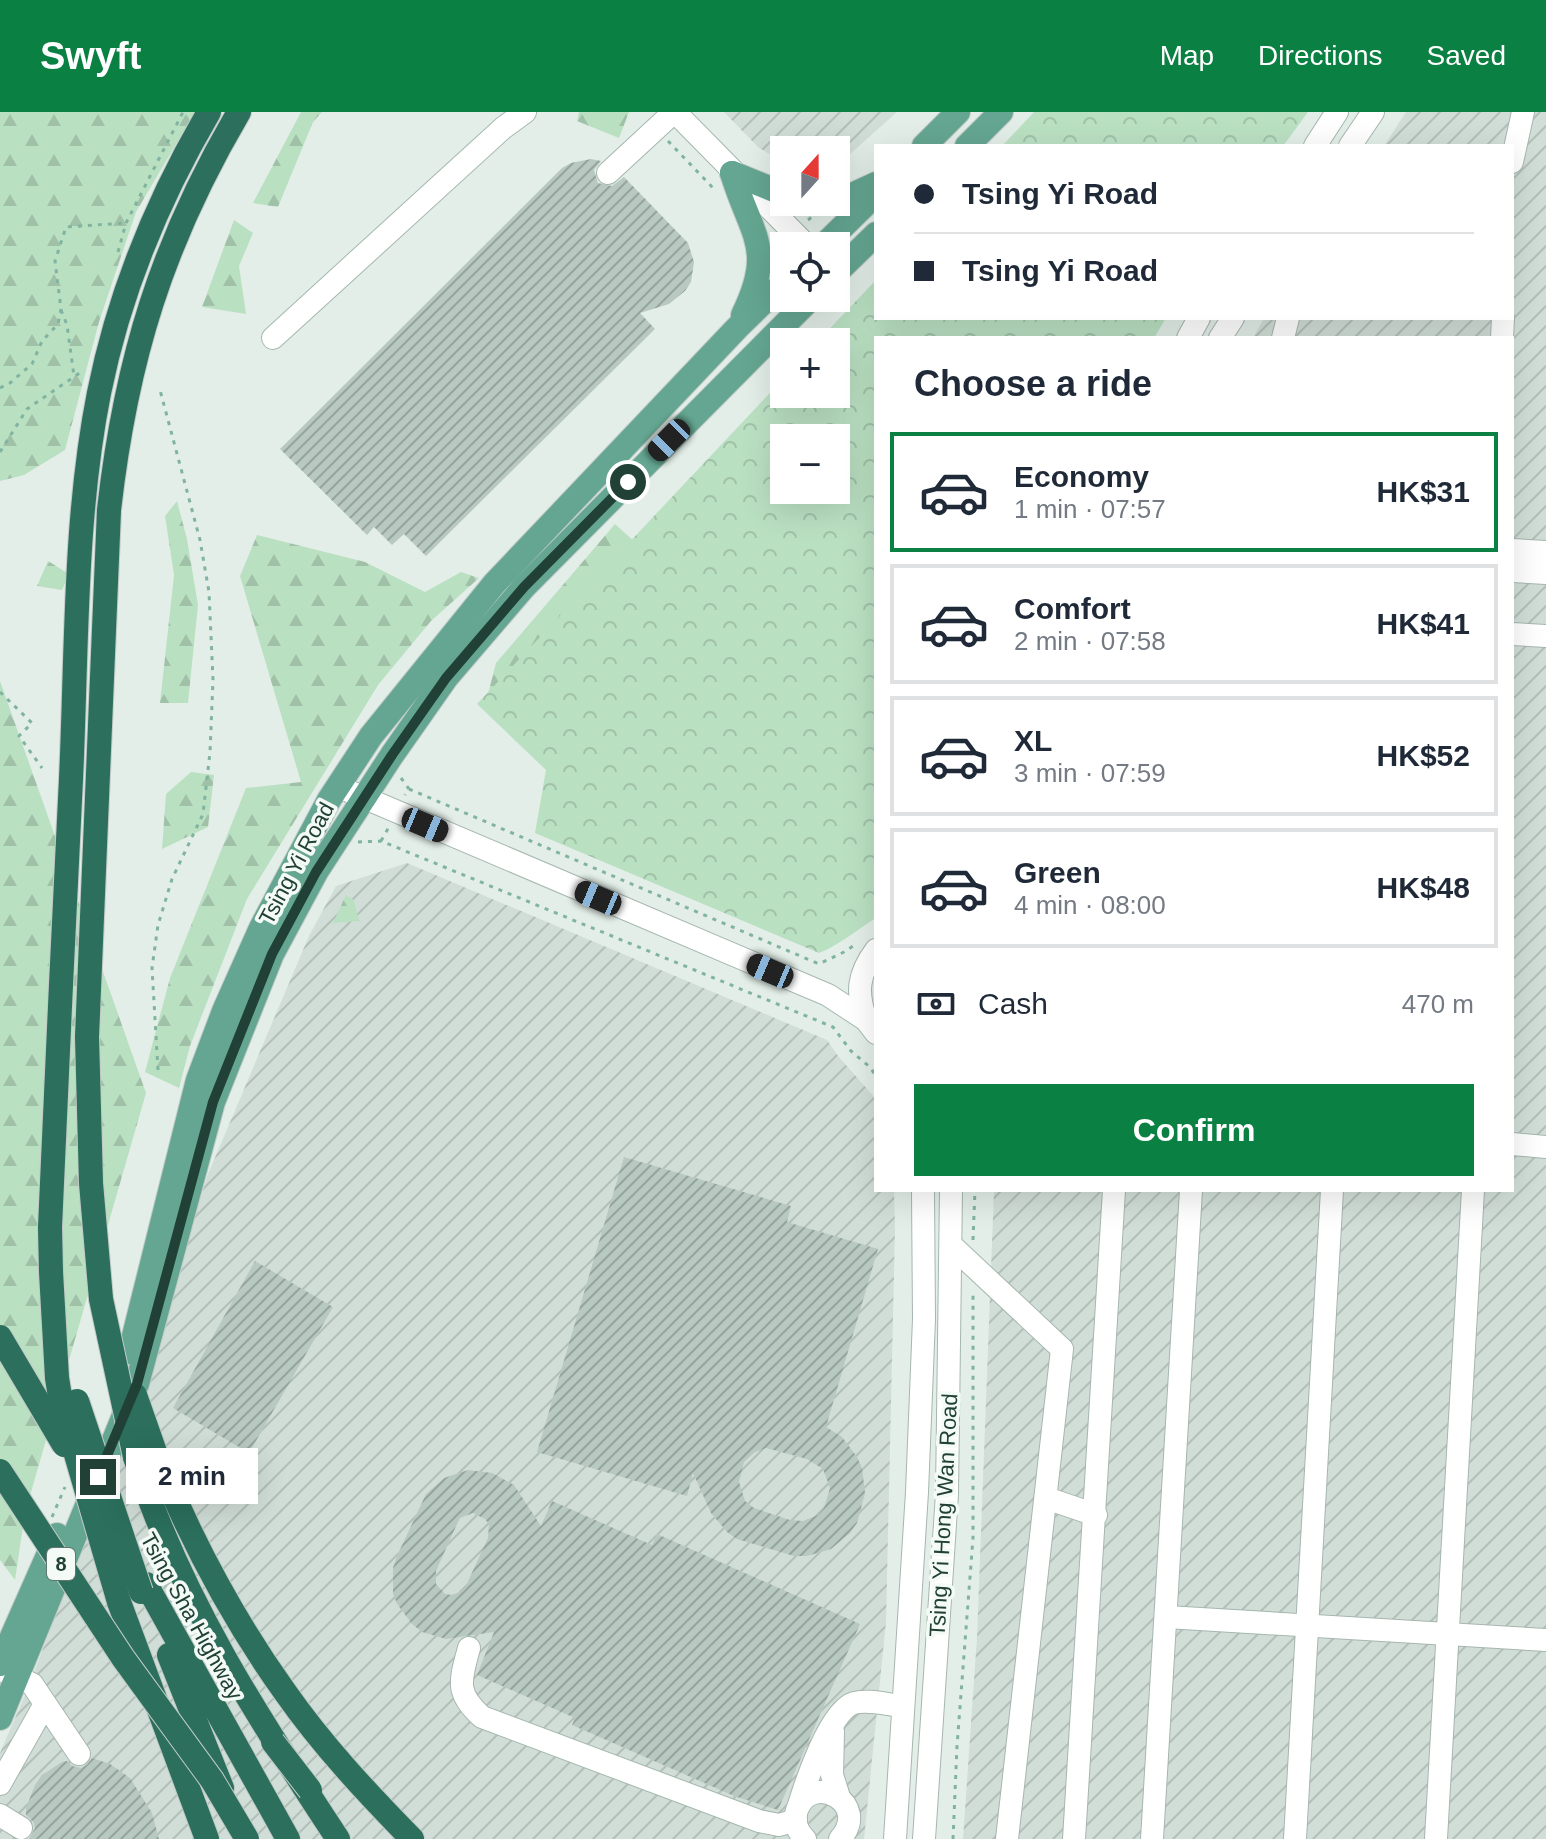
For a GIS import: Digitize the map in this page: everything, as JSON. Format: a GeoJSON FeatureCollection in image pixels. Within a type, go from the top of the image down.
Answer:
{"type":"FeatureCollection","features":[{"type":"Feature","properties":{"kind":"highway"},"geometry":{"type":"LineString","coordinates":[[205,1839],[119,1602],[61,1403],[51,1272],[51,1197],[80,553],[91,440],[103,378],[127,288],[145,239],[177,170],[209,112]]}},
{"type":"Feature","properties":{"kind":"highway"},"geometry":{"type":"LineString","coordinates":[[239,112],[197,188],[151,298],[125,396],[109,510],[87,1052],[91,1183],[101,1299],[135,1457],[173,1561],[214,1642],[338,1839]]}},
{"type":"Feature","properties":{"kind":"highway"},"geometry":{"type":"LineString","coordinates":[[51,1272],[77,1404],[141,1592],[244,1839]]}},
{"type":"Feature","properties":{"kind":"highway"},"geometry":{"type":"LineString","coordinates":[[101,1299],[164,1474],[236,1619],[286,1695],[412,1839]]}},
{"type":"Feature","properties":{"kind":"highway","name":"Tsing Sha Highway"},"geometry":{"type":"LineString","coordinates":[[0,1337],[146,1584],[288,1839]]}},
{"type":"Feature","properties":{"kind":"highway","name":"8"},"geometry":{"type":"LineString","coordinates":[[0,1471],[123,1658],[212,1780],[244,1839]]}},
{"type":"Feature","properties":{"kind":"highway"},"geometry":{"type":"LineString","coordinates":[[146,1584],[352,1839]]}},
{"type":"Feature","properties":{"kind":"highway"},"geometry":{"type":"LineString","coordinates":[[123,1658],[205,1839]]}},
{"type":"Feature","properties":{"kind":"main road"},"geometry":{"type":"LineString","coordinates":[[926,144],[958,112]]}},
{"type":"Feature","properties":{"kind":"main road"},"geometry":{"type":"LineString","coordinates":[[969,144],[1001,112]]}},
{"type":"Feature","properties":{"kind":"main road"},"geometry":{"type":"LineString","coordinates":[[732,173],[770,188]]}},
{"type":"Feature","properties":{"kind":"main road"},"geometry":{"type":"LineString","coordinates":[[732,173],[756,236],[760,260],[756,288],[737,328]]}},
{"type":"Feature","properties":{"kind":"main road"},"geometry":{"type":"LineString","coordinates":[[850,196],[874,185]]}},
{"type":"Feature","properties":{"kind":"main road"},"geometry":{"type":"LineString","coordinates":[[837,232],[874,196]]}},
{"type":"Feature","properties":{"kind":"main road"},"geometry":{"type":"LineString","coordinates":[[850,259],[874,236]]}},
{"type":"Feature","properties":{"kind":"main road","name":"Tsing Yi Road"},"geometry":{"type":"LineString","coordinates":[[0,1718],[6,1670],[118,1398],[198,1080],[224,1011],[261,928],[329,800],[371,736],[494,584],[770,296]]}},
{"type":"Feature","properties":{"kind":"main road","name":"Tsing Yi Road"},"geometry":{"type":"LineString","coordinates":[[6,1670],[137,1384],[213,1102],[272,954],[316,872],[446,678],[524,587],[797,312]]}},
{"type":"Feature","properties":{"kind":"street"},"geometry":{"type":"LineString","coordinates":[[273,338],[503,128],[525,112]]}},
{"type":"Feature","properties":{"kind":"street"},"geometry":{"type":"LineString","coordinates":[[608,173],[674,112],[793,232]]}},
{"type":"Feature","properties":{"kind":"street"},"geometry":{"type":"LineString","coordinates":[[1316,144],[1337,112]]}},
{"type":"Feature","properties":{"kind":"street"},"geometry":{"type":"LineString","coordinates":[[1352,144],[1373,112]]}},
{"type":"Feature","properties":{"kind":"street"},"geometry":{"type":"LineString","coordinates":[[1514,153],[1523,112]]}},
{"type":"Feature","properties":{"kind":"street"},"geometry":{"type":"LineString","coordinates":[[1514,550],[1546,552]]}},
{"type":"Feature","properties":{"kind":"street"},"geometry":{"type":"LineString","coordinates":[[1514,571],[1546,573]]}},
{"type":"Feature","properties":{"kind":"street"},"geometry":{"type":"LineString","coordinates":[[1514,634],[1546,636]]}},
{"type":"Feature","properties":{"kind":"street"},"geometry":{"type":"LineString","coordinates":[[339,787],[828,995],[871,1027]]}},
{"type":"Feature","properties":{"kind":"street"},"geometry":{"type":"LineString","coordinates":[[870,944],[859,982],[860,1002],[871,1027]]}},
{"type":"Feature","properties":{"kind":"street"},"geometry":{"type":"LineString","coordinates":[[828,995],[859,982]]}},
{"type":"Feature","properties":{"kind":"street"},"geometry":{"type":"LineString","coordinates":[[1514,1144],[1546,1147]]}},
{"type":"Feature","properties":{"kind":"street","name":"Tsing Yi Hong Wan Road"},"geometry":{"type":"LineString","coordinates":[[895,1839],[917,1492],[924,1319],[923,1192]]}},
{"type":"Feature","properties":{"kind":"street","name":"Tsing Yi Hong Wan Road"},"geometry":{"type":"LineString","coordinates":[[926,1832],[947,1494],[951,1192]]}},
{"type":"Feature","properties":{"kind":"street"},"geometry":{"type":"LineString","coordinates":[[1074,1839],[1114,1192]]}},
{"type":"Feature","properties":{"kind":"street"},"geometry":{"type":"LineString","coordinates":[[1152,1839],[1191,1192]]}},
{"type":"Feature","properties":{"kind":"street"},"geometry":{"type":"LineString","coordinates":[[1295,1839],[1332,1192]]}},
{"type":"Feature","properties":{"kind":"street"},"geometry":{"type":"LineString","coordinates":[[1436,1839],[1473,1192]]}},
{"type":"Feature","properties":{"kind":"street"},"geometry":{"type":"LineString","coordinates":[[951,1245],[1062,1349],[1007,1839]]}},
{"type":"Feature","properties":{"kind":"street"},"geometry":{"type":"LineString","coordinates":[[1046,1498],[1096,1515]]}},
{"type":"Feature","properties":{"kind":"street"},"geometry":{"type":"LineString","coordinates":[[1167,1617],[1546,1640]]}},
{"type":"Feature","properties":{"kind":"street"},"geometry":{"type":"LineString","coordinates":[[469,1648],[460,1689],[467,1704],[482,1717],[759,1821],[779,1825],[800,1822]]}},
{"type":"Feature","properties":{"kind":"street"},"geometry":{"type":"LineString","coordinates":[[6,1670],[32,1684],[79,1754]]}},
{"type":"Feature","properties":{"kind":"street"},"geometry":{"type":"LineString","coordinates":[[800,1822],[809,1773],[841,1711],[854,1703],[903,1706]]}},
{"type":"Feature","properties":{"kind":"street"},"geometry":{"type":"LineString","coordinates":[[0,1784],[45,1704]]}},
{"type":"Feature","properties":{"kind":"street"},"geometry":{"type":"LineString","coordinates":[[833,1726],[832,1775],[850,1821],[840,1839]]}},
{"type":"Feature","properties":{"kind":"street"},"geometry":{"type":"LineString","coordinates":[[800,1822],[813,1794],[822,1792],[839,1797]]}},
{"type":"Feature","properties":{"kind":"street"},"geometry":{"type":"LineString","coordinates":[[0,1815],[21,1828]]}},
{"type":"Feature","properties":{"kind":"path"},"geometry":{"type":"LineString","coordinates":[[168,141],[183,112]]}},
{"type":"Feature","properties":{"kind":"path"},"geometry":{"type":"LineString","coordinates":[[656,128],[713,187],[721,200]]}},
{"type":"Feature","properties":{"kind":"path"},"geometry":{"type":"LineString","coordinates":[[74,376],[55,261],[66,227],[126,223]]}},
{"type":"Feature","properties":{"kind":"path"},"geometry":{"type":"LineString","coordinates":[[0,388],[32,364],[42,341],[58,324],[61,309]]}},
{"type":"Feature","properties":{"kind":"path"},"geometry":{"type":"LineString","coordinates":[[0,452],[27,409],[86,368]]}},
{"type":"Feature","properties":{"kind":"path"},"geometry":{"type":"LineString","coordinates":[[158,1070],[152,968],[158,925],[172,879],[203,814],[213,680],[209,592],[202,553],[160,390]]}},
{"type":"Feature","properties":{"kind":"path"},"geometry":{"type":"LineString","coordinates":[[0,692],[32,723],[19,736],[42,768]]}},
{"type":"Feature","properties":{"kind":"path"},"geometry":{"type":"LineString","coordinates":[[404,767],[400,777],[409,789],[819,964],[870,944]]}},
{"type":"Feature","properties":{"kind":"path"},"geometry":{"type":"LineString","coordinates":[[409,789],[381,841],[833,1027],[851,1051],[874,1073]]}},
{"type":"Feature","properties":{"kind":"path"},"geometry":{"type":"LineString","coordinates":[[953,1839],[973,1538],[975,1192]]}},
{"type":"Feature","properties":{"kind":"path"},"geometry":{"type":"LineString","coordinates":[[51,1519],[70,1476]]}},
{"type":"Feature","properties":{"kind":"shaded area"},"geometry":{"type":"Polygon","coordinates":[[[724,112],[897,112],[850,154],[850,136],[770,136],[770,154],[758,147],[724,112]]]}},
{"type":"Feature","properties":{"kind":"shaded area"},"geometry":{"type":"Polygon","coordinates":[[[1406,112],[1546,112],[1546,1839],[963,1839],[977,1637],[994,1192],[1514,1192],[1514,336],[1254,336],[1263,320],[1514,320],[1514,144],[1385,144],[1406,112]]]}},
{"type":"Feature","properties":{"kind":"shaded area"},"geometry":{"type":"Polygon","coordinates":[[[407,863],[827,1040],[874,1097],[874,1192],[894,1192],[895,1230],[886,1622],[864,1839],[0,1839],[0,1753],[126,1431],[208,1174],[309,936],[336,886],[407,863]]]}},
{"type":"Feature","properties":{"kind":"green space"},"geometry":{"type":"Polygon","coordinates":[[[0,112],[195,112],[136,212],[99,322],[65,450],[24,475],[0,481],[0,112]]]}},
{"type":"Feature","properties":{"kind":"green space"},"geometry":{"type":"Polygon","coordinates":[[[301,112],[322,112],[313,122],[278,207],[253,203],[301,112]]]}},
{"type":"Feature","properties":{"kind":"green space"},"geometry":{"type":"Polygon","coordinates":[[[579,112],[629,112],[619,138],[577,121],[579,112]]]}},
{"type":"Feature","properties":{"kind":"green space"},"geometry":{"type":"Polygon","coordinates":[[[1034,112],[1308,112],[1284,144],[1004,144],[1034,112]]]}},
{"type":"Feature","properties":{"kind":"green space"},"geometry":{"type":"Polygon","coordinates":[[[234,220],[253,233],[239,266],[246,314],[202,307],[234,220]]]}},
{"type":"Feature","properties":{"kind":"green space"},"geometry":{"type":"Polygon","coordinates":[[[874,282],[874,320],[1165,320],[1155,336],[874,336],[874,919],[841,942],[819,953],[535,833],[546,770],[477,704],[770,393],[770,408],[850,408],[850,328],[830,328],[846,312],[850,312],[850,307],[874,282]]]}},
{"type":"Feature","properties":{"kind":"green space"},"geometry":{"type":"Polygon","coordinates":[[[177,501],[198,605],[188,703],[160,703],[174,575],[165,516],[177,501]]]}},
{"type":"Feature","properties":{"kind":"green space"},"geometry":{"type":"Polygon","coordinates":[[[615,524],[637,544],[488,694],[496,663],[615,524]]]}},
{"type":"Feature","properties":{"kind":"green space"},"geometry":{"type":"Polygon","coordinates":[[[257,535],[365,562],[425,592],[461,572],[479,578],[431,621],[378,685],[247,899],[190,1046],[179,1088],[145,1072],[170,978],[246,788],[301,782],[240,576],[257,535]]]}},
{"type":"Feature","properties":{"kind":"green space"},"geometry":{"type":"Polygon","coordinates":[[[48,561],[69,574],[62,590],[37,586],[48,561]]]}},
{"type":"Feature","properties":{"kind":"green space"},"geometry":{"type":"Polygon","coordinates":[[[0,681],[146,1093],[25,1513],[15,1580],[0,1560],[0,681]]]}},
{"type":"Feature","properties":{"kind":"green space"},"geometry":{"type":"Polygon","coordinates":[[[191,772],[214,775],[208,827],[162,849],[166,794],[191,772]]]}},
{"type":"Feature","properties":{"kind":"green space"},"geometry":{"type":"Polygon","coordinates":[[[346,895],[354,900],[359,921],[333,923],[346,895]]]}},
{"type":"Feature","properties":{"kind":"building"},"geometry":{"type":"Polygon","coordinates":[[[591,159],[601,161],[594,170],[598,183],[612,186],[624,177],[688,243],[694,262],[691,282],[669,304],[640,313],[655,329],[426,556],[404,534],[392,545],[374,527],[367,535],[280,449],[562,168],[591,159]]]}},
{"type":"Feature","properties":{"kind":"building"},"geometry":{"type":"Polygon","coordinates":[[[624,1157],[791,1206],[787,1222],[878,1249],[826,1427],[842,1437],[857,1457],[862,1468],[865,1493],[857,1523],[831,1549],[807,1556],[794,1556],[737,1539],[711,1513],[693,1473],[687,1496],[537,1452],[624,1157]],[[766,1448],[755,1452],[744,1462],[739,1482],[745,1501],[754,1508],[790,1520],[803,1521],[818,1515],[824,1508],[830,1488],[823,1469],[807,1459],[766,1448]]]}},
{"type":"Feature","properties":{"kind":"building"},"geometry":{"type":"Polygon","coordinates":[[[255,1261],[333,1307],[249,1453],[173,1408],[255,1261]]]}},
{"type":"Feature","properties":{"kind":"building"},"geometry":{"type":"Polygon","coordinates":[[[468,1470],[492,1473],[514,1485],[541,1526],[552,1501],[652,1545],[657,1534],[860,1624],[778,1810],[734,1796],[572,1725],[575,1718],[477,1675],[494,1632],[446,1639],[422,1632],[412,1624],[393,1593],[393,1568],[426,1494],[444,1478],[468,1470]],[[473,1513],[460,1518],[436,1571],[436,1584],[445,1594],[452,1595],[464,1590],[488,1538],[489,1524],[473,1513]]]}},
{"type":"Feature","properties":{"kind":"building"},"geometry":{"type":"Polygon","coordinates":[[[92,1758],[110,1764],[130,1778],[152,1813],[159,1839],[29,1839],[35,1828],[26,1815],[26,1808],[42,1775],[67,1761],[81,1768],[92,1758]]]}},
{"type":"Feature","properties":{"kind":"route"},"geometry":{"type":"LineString","coordinates":[[98,1477],[137,1384],[213,1102],[272,954],[316,872],[446,678],[524,587],[628,482]]}}]}
